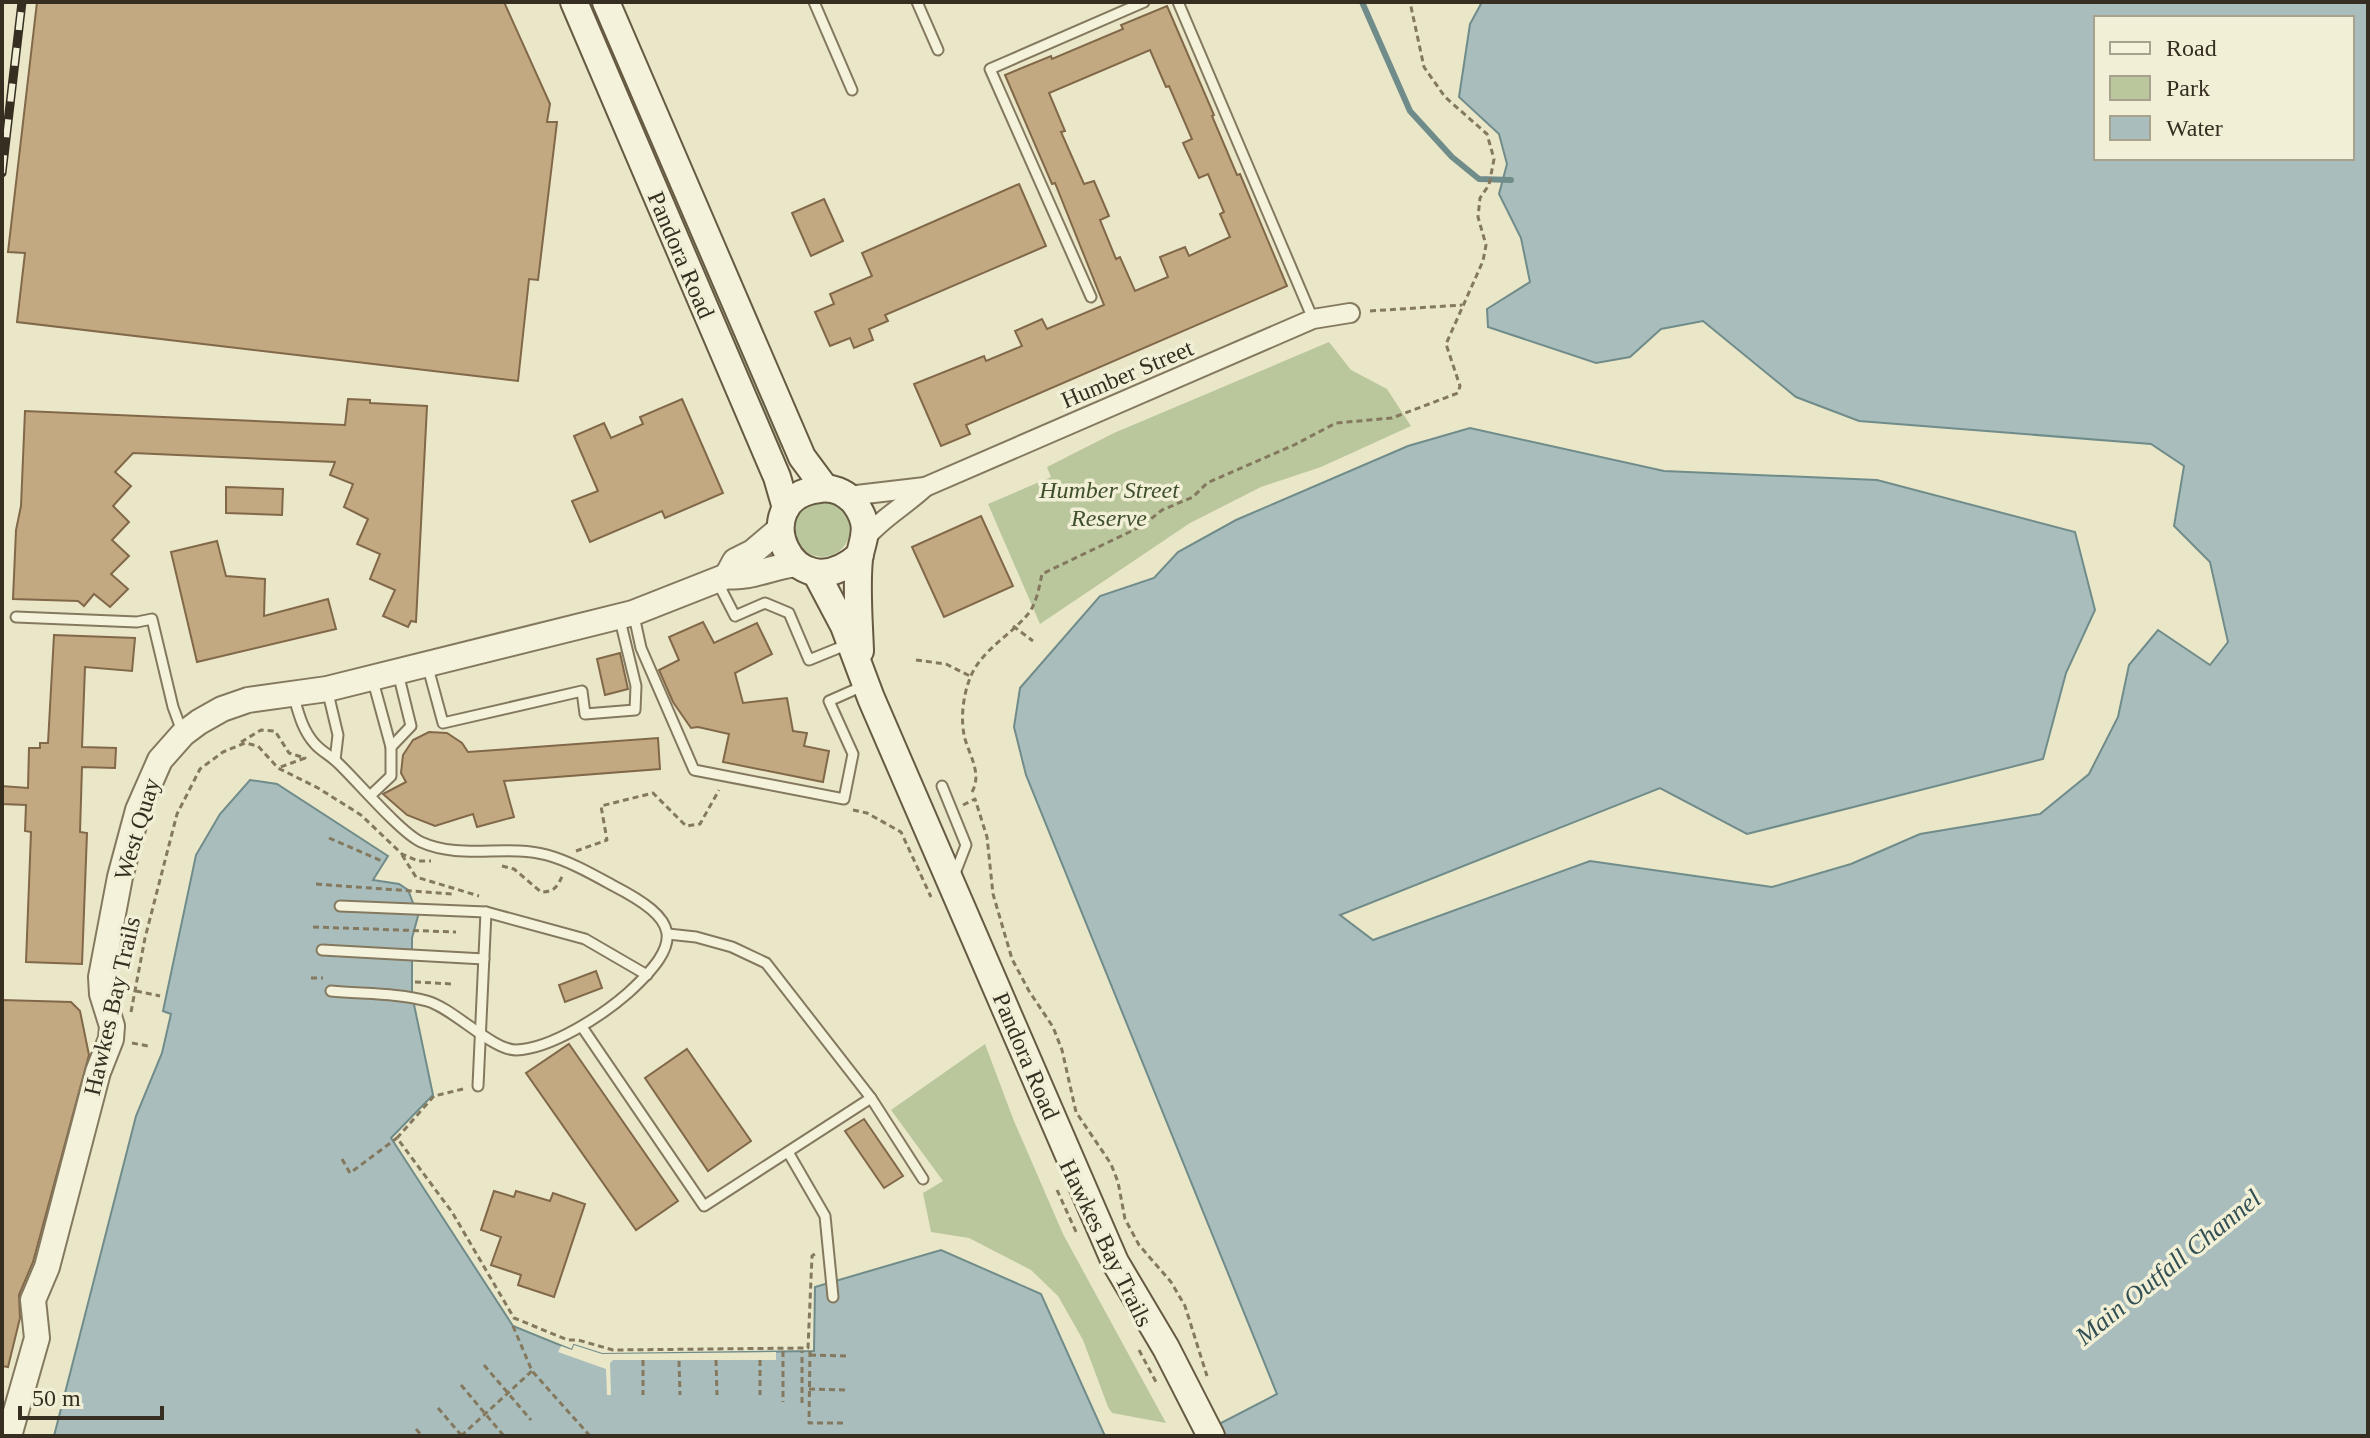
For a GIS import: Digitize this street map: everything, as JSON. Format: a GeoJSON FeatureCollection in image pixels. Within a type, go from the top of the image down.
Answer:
{"type":"FeatureCollection","features":[{"type":"Feature","properties":{"kind":"main road","name":"Pandora Road"},"geometry":{"type":"LineString","coordinates":[[574,2],[777,477],[783,518]]}},
{"type":"Feature","properties":{"kind":"main road","name":"Pandora Road"},"geometry":{"type":"LineString","coordinates":[[606,2],[802,457],[837,492]]}},
{"type":"Feature","properties":{"kind":"main road"},"geometry":{"type":"LineString","coordinates":[[859,665],[865,524],[859,509],[837,492],[808,490],[796,497],[783,518],[782,542],[788,555],[807,569],[836,571],[862,548]]}},
{"type":"Feature","properties":{"kind":"main road","name":"Pandora Road"},"geometry":{"type":"LineString","coordinates":[[807,569],[835,606],[942,893],[1115,1262],[1166,1348],[1207,1428]]}},
{"type":"Feature","properties":{"kind":"street","name":"Humber Street"},"geometry":{"type":"LineString","coordinates":[[837,492],[925,487],[1313,319],[1350,313]]}},
{"type":"Feature","properties":{"kind":"street","name":"Humber Street"},"geometry":{"type":"LineString","coordinates":[[862,548],[874,528],[903,508],[925,487]]}},
{"type":"Feature","properties":{"kind":"street","name":"West Quay"},"geometry":{"type":"LineString","coordinates":[[722,578],[735,561],[753,552],[783,518]]}},
{"type":"Feature","properties":{"kind":"street","name":"West Quay"},"geometry":{"type":"LineString","coordinates":[[9,1436],[37,1338],[33,1300],[47,1267],[98,1072],[111,1039],[112,1026],[102,994],[101,977],[120,877],[147,785],[160,760],[183,734],[222,709],[266,696],[327,689],[626,615],[722,578],[743,578],[765,570],[807,569]]}},
{"type":"Feature","properties":{"kind":"lane"},"geometry":{"type":"LineString","coordinates":[[814,2],[852,90]]}},
{"type":"Feature","properties":{"kind":"lane"},"geometry":{"type":"LineString","coordinates":[[917,2],[938,50]]}},
{"type":"Feature","properties":{"kind":"lane"},"geometry":{"type":"LineString","coordinates":[[1091,297],[990,69],[1144,2]]}},
{"type":"Feature","properties":{"kind":"lane"},"geometry":{"type":"LineString","coordinates":[[1178,2],[1313,319]]}},
{"type":"Feature","properties":{"kind":"lane"},"geometry":{"type":"LineString","coordinates":[[722,578],[735,616],[765,603],[789,613],[809,660],[859,665]]}},
{"type":"Feature","properties":{"kind":"lane"},"geometry":{"type":"LineString","coordinates":[[626,615],[694,770],[844,799],[853,754],[829,701],[859,665]]}},
{"type":"Feature","properties":{"kind":"lane"},"geometry":{"type":"LineString","coordinates":[[427,664],[443,723],[582,691],[585,714],[635,710],[636,686],[626,615]]}},
{"type":"Feature","properties":{"kind":"lane"},"geometry":{"type":"LineString","coordinates":[[16,617],[137,622],[152,619],[168,689],[183,734]]}},
{"type":"Feature","properties":{"kind":"lane"},"geometry":{"type":"LineString","coordinates":[[391,747],[411,726],[398,672]]}},
{"type":"Feature","properties":{"kind":"lane"},"geometry":{"type":"LineString","coordinates":[[371,795],[391,776],[391,747],[373,678]]}},
{"type":"Feature","properties":{"kind":"lane"},"geometry":{"type":"LineString","coordinates":[[327,689],[338,735],[335,760]]}},
{"type":"Feature","properties":{"kind":"lane"},"geometry":{"type":"LineString","coordinates":[[293,694],[301,721],[314,743],[417,840],[451,850],[501,850],[546,855],[636,897],[660,915],[667,925],[667,944],[661,958],[614,1006],[582,1027],[554,1040],[515,1050],[481,1034],[440,1006],[425,1000],[331,991]]}},
{"type":"Feature","properties":{"kind":"lane"},"geometry":{"type":"LineString","coordinates":[[942,786],[966,845],[942,893]]}},
{"type":"Feature","properties":{"kind":"lane"},"geometry":{"type":"LineString","coordinates":[[340,906],[486,912],[585,939],[647,975]]}},
{"type":"Feature","properties":{"kind":"lane"},"geometry":{"type":"LineString","coordinates":[[478,1086],[486,912]]}},
{"type":"Feature","properties":{"kind":"lane"},"geometry":{"type":"LineString","coordinates":[[668,934],[696,937],[732,947],[766,963],[871,1098],[923,1179]]}},
{"type":"Feature","properties":{"kind":"lane"},"geometry":{"type":"LineString","coordinates":[[322,950],[484,959]]}},
{"type":"Feature","properties":{"kind":"lane"},"geometry":{"type":"LineString","coordinates":[[582,1027],[704,1206],[871,1098]]}},
{"type":"Feature","properties":{"kind":"lane"},"geometry":{"type":"LineString","coordinates":[[788,1152],[825,1216],[833,1297]]}},
{"type":"Feature","properties":{"kind":"path"},"geometry":{"type":"LineString","coordinates":[[972,792],[976,774],[962,721],[970,676],[985,655],[1028,614],[1037,596],[1042,574],[1142,526],[1162,510],[1193,497],[1207,483],[1336,423],[1392,418],[1458,393],[1460,386],[1446,344],[1483,261],[1486,245],[1478,217],[1480,198],[1489,185],[1494,159],[1487,134],[1445,97],[1430,77],[1419,52],[1410,2]]}},
{"type":"Feature","properties":{"kind":"path"},"geometry":{"type":"LineString","coordinates":[[1350,313],[1462,305]]}},
{"type":"Feature","properties":{"kind":"path"},"geometry":{"type":"LineString","coordinates":[[1013,626],[1033,641]]}},
{"type":"Feature","properties":{"kind":"path"},"geometry":{"type":"LineString","coordinates":[[916,660],[946,664],[970,676]]}},
{"type":"Feature","properties":{"kind":"path","name":"Hawkes Bay Trails"},"geometry":{"type":"LineString","coordinates":[[130,1016],[145,938],[177,814],[200,769],[261,730],[275,731],[289,753],[305,758],[278,768]]}},
{"type":"Feature","properties":{"kind":"path"},"geometry":{"type":"LineString","coordinates":[[238,744],[258,746],[278,768],[361,815],[402,854],[432,862]]}},
{"type":"Feature","properties":{"kind":"path"},"geometry":{"type":"LineString","coordinates":[[573,852],[607,840],[601,806],[653,793],[686,826],[700,824],[720,789]]}},
{"type":"Feature","properties":{"kind":"path"},"geometry":{"type":"LineString","coordinates":[[959,806],[975,799],[987,837],[993,894],[1012,959],[1053,1027],[1062,1050],[1076,1112],[1111,1164],[1125,1219],[1139,1245],[1171,1282],[1185,1306],[1210,1385]]}},
{"type":"Feature","properties":{"kind":"path"},"geometry":{"type":"LineString","coordinates":[[843,809],[867,813],[901,832],[942,893]]}},
{"type":"Feature","properties":{"kind":"path"},"geometry":{"type":"LineString","coordinates":[[329,838],[384,862]]}},
{"type":"Feature","properties":{"kind":"path"},"geometry":{"type":"LineString","coordinates":[[395,845],[416,877],[487,899],[486,912]]}},
{"type":"Feature","properties":{"kind":"path"},"geometry":{"type":"LineString","coordinates":[[489,865],[514,869],[541,892],[551,892],[558,887],[563,876]]}},
{"type":"Feature","properties":{"kind":"path"},"geometry":{"type":"LineString","coordinates":[[316,884],[452,894]]}},
{"type":"Feature","properties":{"kind":"path"},"geometry":{"type":"LineString","coordinates":[[313,927],[456,932]]}},
{"type":"Feature","properties":{"kind":"path"},"geometry":{"type":"LineString","coordinates":[[136,991],[160,996]]}},
{"type":"Feature","properties":{"kind":"path"},"geometry":{"type":"LineString","coordinates":[[124,1041],[148,1046]]}},
{"type":"Feature","properties":{"kind":"path"},"geometry":{"type":"LineString","coordinates":[[342,1159],[350,1173],[397,1138],[434,1096],[478,1086]]}},
{"type":"Feature","properties":{"kind":"path"},"geometry":{"type":"LineString","coordinates":[[397,1138],[452,1212],[514,1318],[568,1340],[613,1350],[808,1348],[812,1256],[829,1245]]}},
{"type":"Feature","properties":{"kind":"path","name":"Hawkes Bay Trails"},"geometry":{"type":"LineString","coordinates":[[1056,1187],[1081,1242]]}},
{"type":"Feature","properties":{"kind":"path"},"geometry":{"type":"LineString","coordinates":[[513,1326],[532,1371],[590,1436]]}},
{"type":"Feature","properties":{"kind":"path","name":"Hawkes Bay Trails"},"geometry":{"type":"LineString","coordinates":[[1136,1345],[1157,1384]]}},
{"type":"Feature","properties":{"kind":"path"},"geometry":{"type":"LineString","coordinates":[[783,1351],[783,1402]]}},
{"type":"Feature","properties":{"kind":"path"},"geometry":{"type":"LineString","coordinates":[[802,1351],[802,1403]]}},
{"type":"Feature","properties":{"kind":"path"},"geometry":{"type":"LineString","coordinates":[[846,1356],[809,1353],[809,1423],[846,1423]]}},
{"type":"Feature","properties":{"kind":"path"},"geometry":{"type":"LineString","coordinates":[[643,1360],[643,1395]]}},
{"type":"Feature","properties":{"kind":"path"},"geometry":{"type":"LineString","coordinates":[[716,1360],[717,1395]]}},
{"type":"Feature","properties":{"kind":"path"},"geometry":{"type":"LineString","coordinates":[[760,1360],[760,1395]]}},
{"type":"Feature","properties":{"kind":"path"},"geometry":{"type":"LineString","coordinates":[[679,1361],[680,1395]]}},
{"type":"Feature","properties":{"kind":"path"},"geometry":{"type":"LineString","coordinates":[[484,1365],[531,1420]]}},
{"type":"Feature","properties":{"kind":"path"},"geometry":{"type":"LineString","coordinates":[[438,1408],[462,1436],[532,1371]]}},
{"type":"Feature","properties":{"kind":"path"},"geometry":{"type":"LineString","coordinates":[[461,1385],[504,1436]]}},
{"type":"Feature","properties":{"kind":"path"},"geometry":{"type":"LineString","coordinates":[[809,1389],[845,1390]]}},
{"type":"Feature","properties":{"kind":"path"},"geometry":{"type":"LineString","coordinates":[[416,1429],[422,1436]]}},
{"type":"Feature","properties":{"kind":"green space"},"geometry":{"type":"Polygon","coordinates":[[[582,2],[598,2],[788,445],[776,451],[582,2]]]}},
{"type":"Feature","properties":{"kind":"green space","name":"Humber Street Reserve"},"geometry":{"type":"Polygon","coordinates":[[[1329,342],[1351,370],[1387,389],[1411,426],[1321,467],[1261,487],[1190,523],[1040,624],[988,504],[1051,477],[1047,467],[1114,433],[1329,342]]]}},
{"type":"Feature","properties":{"kind":"green space"},"geometry":{"type":"Polygon","coordinates":[[[822,501],[841,510],[850,529],[841,548],[822,557],[803,548],[794,529],[803,510],[822,501]]]}},
{"type":"Feature","properties":{"kind":"green space"},"geometry":{"type":"Polygon","coordinates":[[[985,1044],[1014,1121],[1063,1234],[1166,1423],[1112,1413],[1083,1340],[1058,1296],[1031,1270],[969,1238],[931,1232],[923,1193],[943,1181],[891,1110],[985,1044]]]}},
{"type":"Feature","properties":{"kind":"water","name":"Main Outfall Channel"},"geometry":{"type":"Polygon","coordinates":[[[1482,2],[2368,2],[2368,1436],[1196,1436],[1277,1394],[1026,775],[1014,727],[1020,688],[1100,596],[1154,578],[1178,552],[1236,520],[1408,446],[1470,428],[1664,471],[1877,480],[2075,532],[2095,610],[2066,673],[2043,759],[1747,834],[1660,788],[1340,915],[1373,940],[1590,861],[1772,887],[1851,864],[1920,834],[2040,814],[2089,774],[2118,717],[2129,665],[2158,630],[2210,665],[2228,642],[2210,562],[2174,526],[2184,466],[2151,444],[1859,421],[1796,397],[1703,321],[1661,329],[1630,357],[1596,363],[1488,327],[1487,309],[1530,282],[1521,238],[1499,194],[1507,164],[1499,134],[1459,97],[1470,24],[1482,2]]]}},
{"type":"Feature","properties":{"kind":"water"},"geometry":{"type":"Polygon","coordinates":[[[250,780],[277,784],[388,856],[373,880],[399,884],[408,890],[418,916],[412,938],[412,995],[433,1095],[391,1138],[513,1326],[572,1350],[574,1345],[602,1354],[814,1351],[815,1287],[941,1250],[1041,1294],[1105,1436],[54,1436],[136,1116],[162,1053],[171,1014],[163,1011],[196,855],[220,814],[250,780]]]}},
{"type":"Feature","properties":{"kind":"pier"},"geometry":{"type":"Polygon","coordinates":[[[574,1345],[602,1354],[776,1352],[776,1360],[613,1360],[610,1363],[611,1395],[607,1395],[606,1369],[558,1352],[561,1346],[572,1350],[574,1345]]]}},
{"type":"Feature","properties":{"kind":"building"},"geometry":{"type":"Polygon","coordinates":[[[37,2],[504,2],[550,104],[547,122],[557,122],[538,280],[529,279],[518,381],[17,322],[25,253],[8,252],[37,2]]]}},
{"type":"Feature","properties":{"kind":"building"},"geometry":{"type":"Polygon","coordinates":[[[1167,6],[1287,286],[966,425],[970,434],[941,446],[914,384],[984,356],[986,361],[1022,346],[1015,331],[1042,319],[1047,329],[1104,305],[1055,183],[1052,184],[1005,75],[1123,29],[1121,25],[1167,6]],[[1150,50],[1049,93],[1065,131],[1061,132],[1084,184],[1094,181],[1109,216],[1100,220],[1116,259],[1120,257],[1135,291],[1168,277],[1160,257],[1185,247],[1189,256],[1230,237],[1220,214],[1224,212],[1208,174],[1199,178],[1183,143],[1192,139],[1169,86],[1166,87],[1150,50]]]}},
{"type":"Feature","properties":{"kind":"building"},"geometry":{"type":"Polygon","coordinates":[[[1019,184],[1046,246],[885,315],[888,321],[869,329],[873,340],[854,348],[850,338],[830,346],[815,312],[834,304],[830,294],[872,276],[862,253],[1019,184]]]}},
{"type":"Feature","properties":{"kind":"building"},"geometry":{"type":"Polygon","coordinates":[[[824,199],[843,241],[811,256],[792,213],[824,199]]]}},
{"type":"Feature","properties":{"kind":"building"},"geometry":{"type":"Polygon","coordinates":[[[348,399],[427,406],[416,622],[411,621],[408,627],[383,616],[395,590],[370,579],[380,554],[357,544],[368,519],[344,507],[353,484],[330,475],[335,462],[133,453],[115,472],[131,486],[113,506],[129,522],[112,540],[129,556],[111,574],[128,589],[110,607],[94,594],[84,606],[78,601],[13,599],[25,411],[345,425],[348,399]]]}},
{"type":"Feature","properties":{"kind":"building"},"geometry":{"type":"Polygon","coordinates":[[[682,399],[723,493],[665,518],[662,511],[590,542],[572,501],[598,491],[574,436],[604,423],[611,438],[643,424],[640,417],[682,399]]]}},
{"type":"Feature","properties":{"kind":"building"},"geometry":{"type":"Polygon","coordinates":[[[226,487],[283,489],[282,515],[226,513],[226,487]]]}},
{"type":"Feature","properties":{"kind":"building"},"geometry":{"type":"Polygon","coordinates":[[[981,516],[1013,586],[944,617],[912,547],[981,516]]]}},
{"type":"Feature","properties":{"kind":"building"},"geometry":{"type":"Polygon","coordinates":[[[217,541],[226,576],[265,579],[264,616],[328,599],[336,629],[197,662],[171,552],[217,541]]]}},
{"type":"Feature","properties":{"kind":"building"},"geometry":{"type":"Polygon","coordinates":[[[703,622],[714,643],[757,623],[772,654],[735,673],[743,703],[787,698],[793,731],[807,733],[804,746],[829,751],[823,782],[723,762],[729,734],[691,728],[673,702],[659,670],[679,660],[669,637],[703,622]]]}},
{"type":"Feature","properties":{"kind":"building"},"geometry":{"type":"Polygon","coordinates":[[[54,635],[135,638],[132,671],[85,667],[82,747],[116,748],[115,768],[82,767],[80,832],[87,833],[82,964],[26,962],[31,832],[25,831],[26,805],[2,804],[2,786],[28,788],[29,748],[40,748],[40,743],[48,743],[54,635]]]}},
{"type":"Feature","properties":{"kind":"building"},"geometry":{"type":"Polygon","coordinates":[[[620,653],[628,689],[605,695],[597,659],[620,653]]]}},
{"type":"Feature","properties":{"kind":"building"},"geometry":{"type":"Polygon","coordinates":[[[429,732],[447,733],[462,743],[468,752],[658,738],[660,769],[504,781],[514,817],[477,827],[473,814],[435,826],[407,815],[383,794],[406,782],[401,773],[403,755],[413,740],[429,732]]]}},
{"type":"Feature","properties":{"kind":"building"},"geometry":{"type":"Polygon","coordinates":[[[596,971],[602,988],[565,1002],[559,985],[596,971]]]}},
{"type":"Feature","properties":{"kind":"building"},"geometry":{"type":"Polygon","coordinates":[[[2,1000],[71,1002],[80,1011],[89,1055],[33,1262],[19,1295],[20,1318],[8,1367],[2,1366],[2,1000]]]}},
{"type":"Feature","properties":{"kind":"building"},"geometry":{"type":"Polygon","coordinates":[[[569,1044],[678,1201],[636,1230],[526,1073],[569,1044]]]}},
{"type":"Feature","properties":{"kind":"building"},"geometry":{"type":"Polygon","coordinates":[[[687,1049],[751,1141],[708,1171],[645,1078],[687,1049]]]}},
{"type":"Feature","properties":{"kind":"building"},"geometry":{"type":"Polygon","coordinates":[[[864,1119],[903,1176],[884,1188],[845,1131],[864,1119]]]}},
{"type":"Feature","properties":{"kind":"building"},"geometry":{"type":"Polygon","coordinates":[[[494,1191],[514,1197],[516,1191],[550,1201],[553,1193],[585,1204],[554,1297],[518,1285],[521,1275],[491,1265],[501,1237],[481,1230],[494,1191]]]}},
{"type":"Feature","properties":{"kind":"waterway"},"geometry":{"type":"LineString","coordinates":[[1362,2],[1410,111],[1452,157],[1479,179],[1511,180]]}},
{"type":"Feature","properties":{"kind":"railway"},"geometry":{"type":"LineString","coordinates":[[2,173],[22,2]]}}]}
